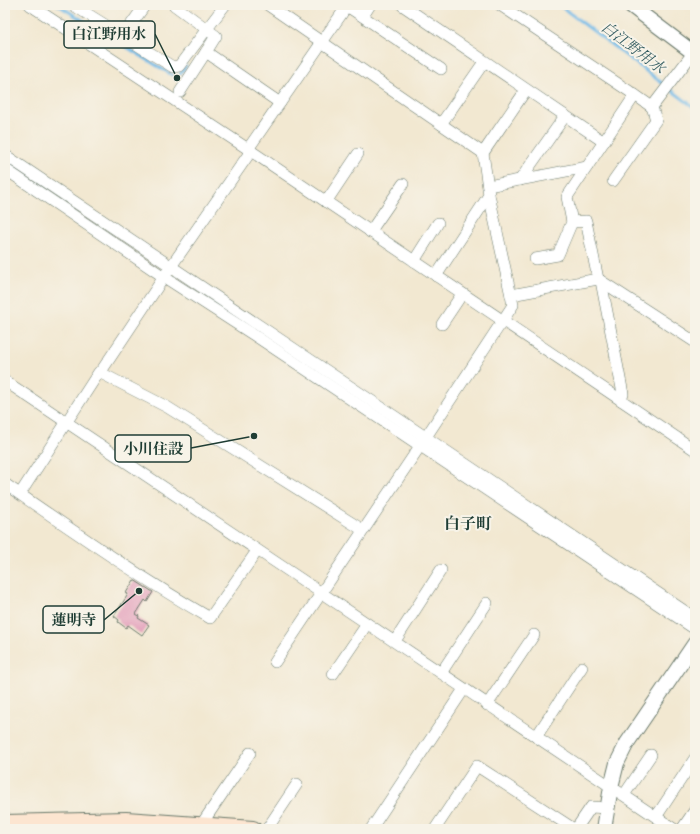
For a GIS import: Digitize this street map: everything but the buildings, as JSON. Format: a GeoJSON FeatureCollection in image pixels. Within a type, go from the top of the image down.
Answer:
{"type":"FeatureCollection","features":[{"type":"Feature","properties":{"kind":"main road"},"geometry":{"type":"LineString","coordinates":[[5,823],[126,820],[253,829]]}},
{"type":"Feature","properties":{"kind":"street"},"geometry":{"type":"LineString","coordinates":[[30,5],[250,150],[695,450]]}},
{"type":"Feature","properties":{"kind":"street"},"geometry":{"type":"LineString","coordinates":[[123,36],[145,5]]}},
{"type":"Feature","properties":{"kind":"street"},"geometry":{"type":"LineString","coordinates":[[174,5],[216,36],[180,92]]}},
{"type":"Feature","properties":{"kind":"street"},"geometry":{"type":"LineString","coordinates":[[77,6],[173,67],[179,66],[225,5]]}},
{"type":"Feature","properties":{"kind":"street"},"geometry":{"type":"LineString","coordinates":[[268,5],[483,153]]}},
{"type":"Feature","properties":{"kind":"street"},"geometry":{"type":"LineString","coordinates":[[363,16],[370,5]]}},
{"type":"Feature","properties":{"kind":"street"},"geometry":{"type":"LineString","coordinates":[[402,5],[604,142]]}},
{"type":"Feature","properties":{"kind":"street"},"geometry":{"type":"LineString","coordinates":[[500,5],[652,107],[656,120],[613,181]]}},
{"type":"Feature","properties":{"kind":"street"},"geometry":{"type":"LineString","coordinates":[[630,5],[694,53],[652,107]]}},
{"type":"Feature","properties":{"kind":"street"},"geometry":{"type":"LineString","coordinates":[[20,494],[99,372],[100,373],[346,6],[441,69]]}},
{"type":"Feature","properties":{"kind":"street"},"geometry":{"type":"LineString","coordinates":[[206,52],[280,103]]}},
{"type":"Feature","properties":{"kind":"street"},"geometry":{"type":"LineString","coordinates":[[441,124],[484,62]]}},
{"type":"Feature","properties":{"kind":"street"},"geometry":{"type":"LineString","coordinates":[[274,662],[423,442],[504,321],[513,305],[488,190],[483,153],[526,90]]}},
{"type":"Feature","properties":{"kind":"street"},"geometry":{"type":"LineString","coordinates":[[535,259],[558,255],[572,222],[567,197],[635,95]]}},
{"type":"Feature","properties":{"kind":"street"},"geometry":{"type":"LineString","coordinates":[[520,180],[565,116]]}},
{"type":"Feature","properties":{"kind":"street"},"geometry":{"type":"LineString","coordinates":[[326,202],[358,154]]}},
{"type":"Feature","properties":{"kind":"street"},"geometry":{"type":"LineString","coordinates":[[5,155],[168,272]]}},
{"type":"Feature","properties":{"kind":"street"},"geometry":{"type":"LineString","coordinates":[[436,276],[488,190],[520,180],[587,167]]}},
{"type":"Feature","properties":{"kind":"street"},"geometry":{"type":"LineString","coordinates":[[5,168],[168,272],[423,442],[695,618]]}},
{"type":"Feature","properties":{"kind":"street"},"geometry":{"type":"LineString","coordinates":[[370,232],[402,184]]}},
{"type":"Feature","properties":{"kind":"street"},"geometry":{"type":"LineString","coordinates":[[572,222],[586,221],[623,394],[621,400]]}},
{"type":"Feature","properties":{"kind":"street"},"geometry":{"type":"LineString","coordinates":[[414,261],[438,223]]}},
{"type":"Feature","properties":{"kind":"street"},"geometry":{"type":"LineString","coordinates":[[511,296],[599,280],[695,342]]}},
{"type":"Feature","properties":{"kind":"street"},"geometry":{"type":"LineString","coordinates":[[442,324],[462,294]]}},
{"type":"Feature","properties":{"kind":"street"},"geometry":{"type":"LineString","coordinates":[[100,373],[167,407],[363,530]]}},
{"type":"Feature","properties":{"kind":"street"},"geometry":{"type":"LineString","coordinates":[[5,381],[674,829]]}},
{"type":"Feature","properties":{"kind":"street"},"geometry":{"type":"LineString","coordinates":[[423,442],[695,629]]}},
{"type":"Feature","properties":{"kind":"street"},"geometry":{"type":"LineString","coordinates":[[5,484],[168,593],[210,618],[257,551]]}},
{"type":"Feature","properties":{"kind":"street"},"geometry":{"type":"LineString","coordinates":[[395,641],[441,570]]}},
{"type":"Feature","properties":{"kind":"street"},"geometry":{"type":"LineString","coordinates":[[441,673],[487,603]]}},
{"type":"Feature","properties":{"kind":"street"},"geometry":{"type":"LineString","coordinates":[[332,674],[367,624]]}},
{"type":"Feature","properties":{"kind":"street"},"geometry":{"type":"LineString","coordinates":[[487,705],[534,635]]}},
{"type":"Feature","properties":{"kind":"street"},"geometry":{"type":"LineString","coordinates":[[604,829],[611,787],[617,763],[627,743],[695,643]]}},
{"type":"Feature","properties":{"kind":"street"},"geometry":{"type":"LineString","coordinates":[[536,736],[582,667]]}},
{"type":"Feature","properties":{"kind":"street"},"geometry":{"type":"LineString","coordinates":[[370,829],[464,689]]}},
{"type":"Feature","properties":{"kind":"street"},"geometry":{"type":"LineString","coordinates":[[201,825],[250,753]]}},
{"type":"Feature","properties":{"kind":"street"},"geometry":{"type":"LineString","coordinates":[[624,795],[651,755]]}},
{"type":"Feature","properties":{"kind":"street"},"geometry":{"type":"LineString","coordinates":[[656,817],[695,758]]}},
{"type":"Feature","properties":{"kind":"street"},"geometry":{"type":"LineString","coordinates":[[435,829],[477,766],[575,829],[591,807],[607,808]]}},
{"type":"Feature","properties":{"kind":"street"},"geometry":{"type":"LineString","coordinates":[[267,829],[297,784]]}},
{"type":"Feature","properties":{"kind":"street"},"geometry":{"type":"LineString","coordinates":[[682,829],[695,810]]}},
{"type":"Feature","properties":{"kind":"waterway","name":"白江野用水"},"geometry":{"type":"LineString","coordinates":[[58,5],[177,78],[186,66]]}},
{"type":"Feature","properties":{"kind":"waterway","name":"白江野用水"},"geometry":{"type":"LineString","coordinates":[[559,5],[695,108]]}},
{"type":"Feature","properties":{"kind":"place","name":"白江野用水"},"geometry":{"type":"Point","coordinates":[177,78]}},
{"type":"Feature","properties":{"kind":"place","name":"小川住設"},"geometry":{"type":"Point","coordinates":[254,436]}},
{"type":"Feature","properties":{"kind":"place","name":"蓮明寺"},"geometry":{"type":"Point","coordinates":[139,591]}},
{"type":"Feature","properties":{"kind":"district","name":"白子町"},"geometry":{"type":"Point","coordinates":[468,524]}}]}
